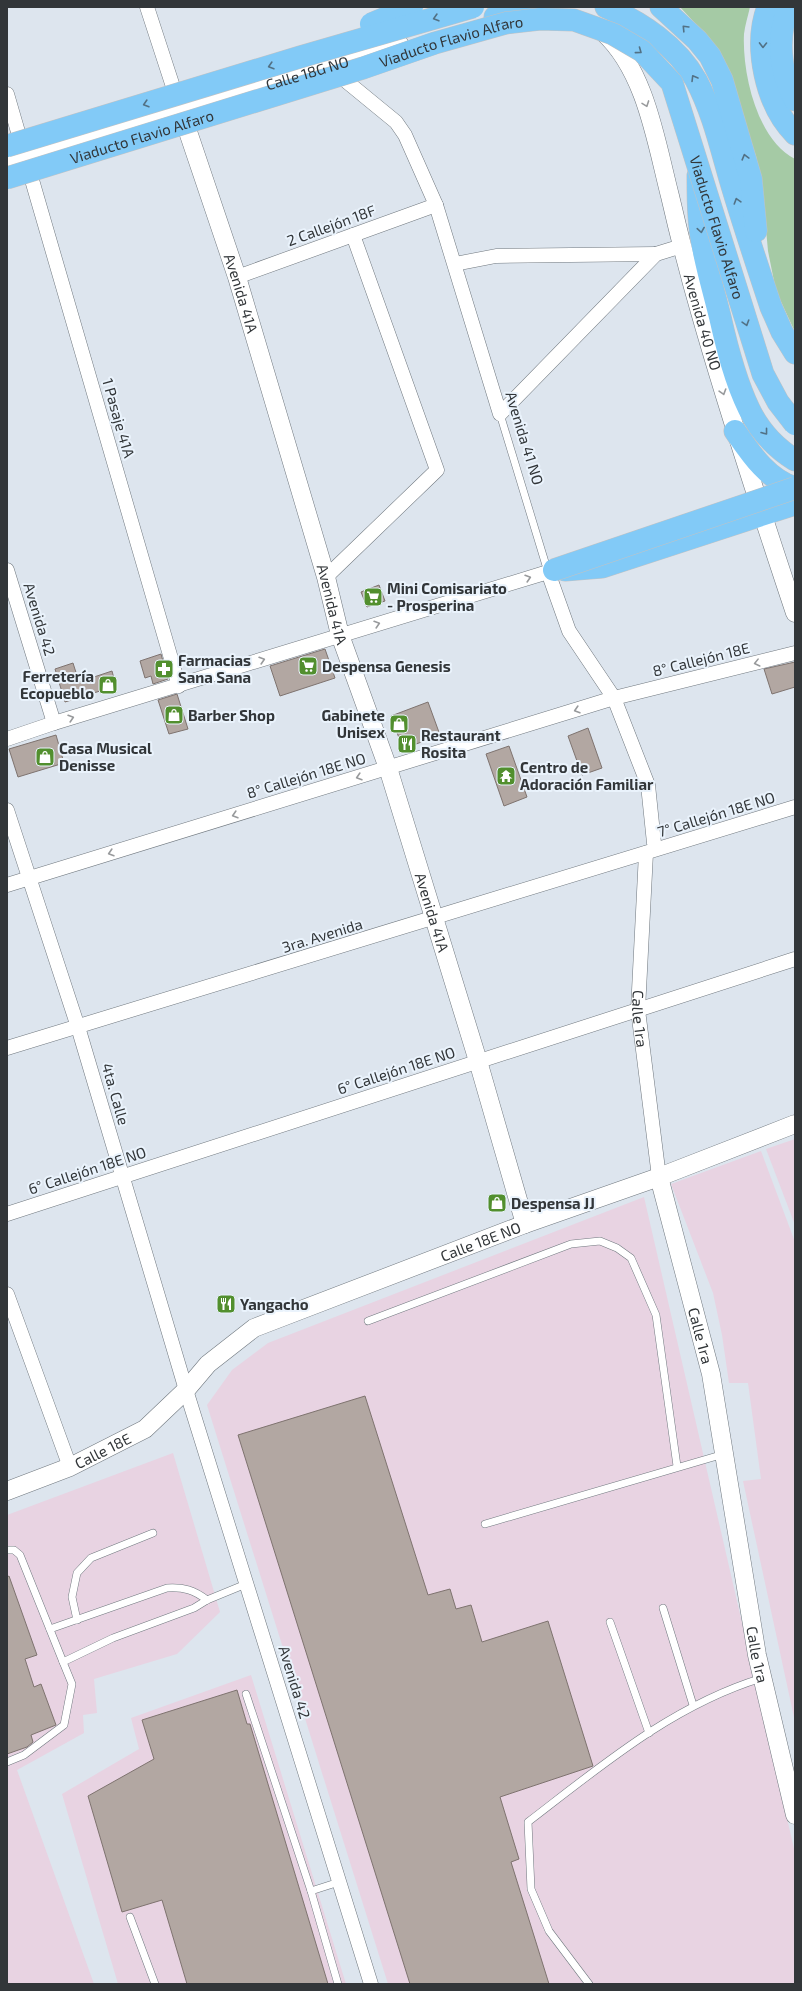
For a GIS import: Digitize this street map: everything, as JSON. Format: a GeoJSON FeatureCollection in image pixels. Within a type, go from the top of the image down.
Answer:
{"type":"FeatureCollection","features":[{"type":"Feature","properties":{"kind":"main road"},"geometry":{"type":"LineString","coordinates":[[300,57],[412,7]]}},
{"type":"Feature","properties":{"kind":"main road","name":"Viaducto Flavio Alfaro"},"geometry":{"type":"LineString","coordinates":[[7,146],[300,57],[473,7]]}},
{"type":"Feature","properties":{"kind":"main road"},"geometry":{"type":"LineString","coordinates":[[495,17],[528,7]]}},
{"type":"Feature","properties":{"kind":"main road"},"geometry":{"type":"LineString","coordinates":[[606,7],[624,15],[656,36],[685,64],[695,79],[710,112],[771,307],[782,332],[795,353]]}},
{"type":"Feature","properties":{"kind":"main road"},"geometry":{"type":"LineString","coordinates":[[661,7],[697,40],[710,56],[722,80],[751,179],[761,278]]}},
{"type":"Feature","properties":{"kind":"main road"},"geometry":{"type":"LineString","coordinates":[[768,7],[763,30],[762,60],[767,85],[774,104],[785,124],[795,134]]}},
{"type":"Feature","properties":{"kind":"main road"},"geometry":{"type":"LineString","coordinates":[[789,7],[781,36],[781,56],[785,76],[795,100]]}},
{"type":"Feature","properties":{"kind":"main road","name":"Viaducto Flavio Alfaro"},"geometry":{"type":"LineString","coordinates":[[7,178],[363,68],[436,43],[506,23],[540,18],[574,20],[613,34],[642,51],[672,83],[763,374],[778,402],[795,424]]}},
{"type":"Feature","properties":{"kind":"main road"},"geometry":{"type":"LineString","coordinates":[[698,163],[699,216],[703,245],[728,350],[739,385],[750,410],[776,447],[795,460]]}},
{"type":"Feature","properties":{"kind":"main road"},"geometry":{"type":"LineString","coordinates":[[735,431],[756,461],[783,484],[795,488]]}},
{"type":"Feature","properties":{"kind":"main road"},"geometry":{"type":"LineString","coordinates":[[551,571],[795,488]]}},
{"type":"Feature","properties":{"kind":"main road"},"geometry":{"type":"LineString","coordinates":[[551,571],[602,567],[795,504]]}},
{"type":"Feature","properties":{"kind":"street","name":"Avenida 41A"},"geometry":{"type":"LineString","coordinates":[[147,7],[237,277],[326,577],[340,635],[388,768],[478,1061],[525,1224]]}},
{"type":"Feature","properties":{"kind":"street"},"geometry":{"type":"LineString","coordinates":[[383,7],[396,46]]}},
{"type":"Feature","properties":{"kind":"street","name":"Calle 18G NO"},"geometry":{"type":"LineString","coordinates":[[7,166],[181,110],[495,17],[546,10],[564,11],[581,15],[594,23],[606,34]]}},
{"type":"Feature","properties":{"kind":"street","name":"Avenida 40 NO"},"geometry":{"type":"LineString","coordinates":[[606,34],[621,53],[632,73],[648,111],[682,246],[735,431],[795,613]]}},
{"type":"Feature","properties":{"kind":"street","name":"Avenida 41 NO"},"geometry":{"type":"LineString","coordinates":[[326,66],[396,122],[405,135],[436,205],[500,414]]}},
{"type":"Feature","properties":{"kind":"street","name":"1 Pasaje 41A"},"geometry":{"type":"LineString","coordinates":[[7,94],[179,686]]}},
{"type":"Feature","properties":{"kind":"street","name":"2 Callejón 18F"},"geometry":{"type":"LineString","coordinates":[[237,277],[436,205]]}},
{"type":"Feature","properties":{"kind":"street"},"geometry":{"type":"LineString","coordinates":[[326,577],[437,470],[353,235]]}},
{"type":"Feature","properties":{"kind":"street"},"geometry":{"type":"LineString","coordinates":[[455,264],[496,256],[656,254],[682,246]]}},
{"type":"Feature","properties":{"kind":"street"},"geometry":{"type":"LineString","coordinates":[[500,414],[656,254]]}},
{"type":"Feature","properties":{"kind":"street","name":"Avenida 42"},"geometry":{"type":"LineString","coordinates":[[7,570],[54,723]]}},
{"type":"Feature","properties":{"kind":"street"},"geometry":{"type":"LineString","coordinates":[[7,739],[54,723],[551,571]]}},
{"type":"Feature","properties":{"kind":"street","name":"Avenida 41 NO"},"geometry":{"type":"LineString","coordinates":[[551,571],[569,631],[614,698],[648,785],[650,848]]}},
{"type":"Feature","properties":{"kind":"street","name":"8° Callejón 18E"},"geometry":{"type":"LineString","coordinates":[[614,698],[795,653]]}},
{"type":"Feature","properties":{"kind":"street","name":"8° Callejón 18E NO"},"geometry":{"type":"LineString","coordinates":[[7,885],[614,698]]}},
{"type":"Feature","properties":{"kind":"street","name":"7° Callejón 18E NO"},"geometry":{"type":"LineString","coordinates":[[650,848],[795,807]]}},
{"type":"Feature","properties":{"kind":"street","name":"4ta. Calle"},"geometry":{"type":"LineString","coordinates":[[7,810],[28,879],[78,1027],[186,1390]]}},
{"type":"Feature","properties":{"kind":"street","name":"3ra. Avenida"},"geometry":{"type":"LineString","coordinates":[[7,1048],[434,918],[650,848]]}},
{"type":"Feature","properties":{"kind":"street","name":"Calle 1ra"},"geometry":{"type":"LineString","coordinates":[[650,848],[638,1010],[659,1177],[711,1374],[762,1678],[795,1815]]}},
{"type":"Feature","properties":{"kind":"street","name":"6° Callejón 18E NO"},"geometry":{"type":"LineString","coordinates":[[7,1214],[795,959]]}},
{"type":"Feature","properties":{"kind":"street","name":"Calle 18E NO"},"geometry":{"type":"LineString","coordinates":[[186,1390],[208,1364],[254,1328],[525,1224],[659,1177],[795,1124]]}},
{"type":"Feature","properties":{"kind":"street"},"geometry":{"type":"LineString","coordinates":[[7,1294],[70,1467]]}},
{"type":"Feature","properties":{"kind":"street","name":"Avenida 42"},"geometry":{"type":"LineString","coordinates":[[186,1390],[371,1984]]}},
{"type":"Feature","properties":{"kind":"street","name":"Calle 18E"},"geometry":{"type":"LineString","coordinates":[[7,1491],[70,1467],[145,1429],[186,1390]]}},
{"type":"Feature","properties":{"kind":"lane","name":"Avenida 41 NO"},"geometry":{"type":"LineString","coordinates":[[500,414],[551,571]]}},
{"type":"Feature","properties":{"kind":"lane"},"geometry":{"type":"LineString","coordinates":[[368,1321],[571,1244],[600,1241],[617,1248],[632,1258],[656,1315],[677,1466]]}},
{"type":"Feature","properties":{"kind":"lane"},"geometry":{"type":"LineString","coordinates":[[485,1524],[677,1466],[724,1454]]}},
{"type":"Feature","properties":{"kind":"lane"},"geometry":{"type":"LineString","coordinates":[[77,1620],[72,1597],[77,1572],[91,1558],[153,1533]]}},
{"type":"Feature","properties":{"kind":"lane"},"geometry":{"type":"LineString","coordinates":[[7,1550],[14,1550],[20,1555],[72,1684],[64,1725],[24,1755],[7,1762]]}},
{"type":"Feature","properties":{"kind":"lane"},"geometry":{"type":"LineString","coordinates":[[63,1662],[113,1638],[194,1608],[207,1600],[246,1584]]}},
{"type":"Feature","properties":{"kind":"lane"},"geometry":{"type":"LineString","coordinates":[[50,1630],[167,1588],[182,1587],[196,1592],[207,1600]]}},
{"type":"Feature","properties":{"kind":"lane"},"geometry":{"type":"LineString","coordinates":[[663,1608],[693,1705]]}},
{"type":"Feature","properties":{"kind":"lane"},"geometry":{"type":"LineString","coordinates":[[610,1622],[649,1733]]}},
{"type":"Feature","properties":{"kind":"lane"},"geometry":{"type":"LineString","coordinates":[[589,1984],[549,1931],[531,1889],[528,1822],[620,1751],[693,1705],[736,1686],[762,1678]]}},
{"type":"Feature","properties":{"kind":"lane"},"geometry":{"type":"LineString","coordinates":[[246,1694],[311,1891],[338,1984]]}},
{"type":"Feature","properties":{"kind":"lane"},"geometry":{"type":"LineString","coordinates":[[311,1891],[339,1882]]}},
{"type":"Feature","properties":{"kind":"lane"},"geometry":{"type":"LineString","coordinates":[[130,1917],[155,1984]]}},
{"type":"Feature","properties":{"kind":"shaded area"},"geometry":{"type":"Polygon","coordinates":[[[795,1139],[795,1225],[766,1149],[795,1139]]]}},
{"type":"Feature","properties":{"kind":"shaded area"},"geometry":{"type":"Polygon","coordinates":[[[761,1151],[795,1242],[795,1722],[743,1481],[761,1479],[748,1383],[729,1383],[722,1335],[713,1293],[671,1184],[761,1151]]]}},
{"type":"Feature","properties":{"kind":"shaded area"},"geometry":{"type":"Polygon","coordinates":[[[644,1197],[795,1853],[795,1984],[388,1984],[207,1405],[232,1370],[268,1343],[644,1197]]]}},
{"type":"Feature","properties":{"kind":"shaded area"},"geometry":{"type":"Polygon","coordinates":[[[173,1453],[220,1612],[177,1654],[94,1679],[97,1713],[83,1715],[84,1733],[17,1770],[94,1984],[7,1984],[7,1515],[173,1453]]]}},
{"type":"Feature","properties":{"kind":"shaded area"},"geometry":{"type":"Polygon","coordinates":[[[251,1675],[346,1984],[118,1984],[62,1794],[139,1749],[131,1718],[251,1675]]]}},
{"type":"Feature","properties":{"kind":"green space"},"geometry":{"type":"Polygon","coordinates":[[[680,7],[750,7],[744,31],[744,50],[749,86],[754,104],[771,137],[782,150],[795,159],[795,332],[776,291],[768,251],[763,196],[756,156],[723,60],[706,35],[680,7]]]}},
{"type":"Feature","properties":{"kind":"building","name":"Mini Comisariato - Prosperina"},"geometry":{"type":"Polygon","coordinates":[[[379,585],[385,601],[367,607],[361,592],[379,585]]]}},
{"type":"Feature","properties":{"kind":"building"},"geometry":{"type":"Polygon","coordinates":[[[325,649],[335,678],[280,696],[270,666],[325,649]]]}},
{"type":"Feature","properties":{"kind":"building"},"geometry":{"type":"Polygon","coordinates":[[[161,654],[168,679],[153,684],[151,676],[145,678],[140,661],[161,654]]]}},
{"type":"Feature","properties":{"kind":"building"},"geometry":{"type":"Polygon","coordinates":[[[795,662],[795,687],[772,694],[764,669],[795,662]]]}},
{"type":"Feature","properties":{"kind":"building"},"geometry":{"type":"Polygon","coordinates":[[[73,663],[79,682],[112,671],[116,686],[65,702],[55,669],[73,663]]]}},
{"type":"Feature","properties":{"kind":"building"},"geometry":{"type":"Polygon","coordinates":[[[177,694],[188,729],[169,734],[158,700],[177,694]]]}},
{"type":"Feature","properties":{"kind":"building"},"geometry":{"type":"Polygon","coordinates":[[[428,702],[440,735],[403,749],[391,716],[428,702]]]}},
{"type":"Feature","properties":{"kind":"building"},"geometry":{"type":"Polygon","coordinates":[[[588,728],[602,768],[582,775],[568,736],[588,728]]]}},
{"type":"Feature","properties":{"kind":"building"},"geometry":{"type":"Polygon","coordinates":[[[56,735],[64,763],[18,777],[9,749],[56,735]]]}},
{"type":"Feature","properties":{"kind":"building","name":"Centro de Adoración Familiar"},"geometry":{"type":"Polygon","coordinates":[[[509,746],[527,797],[504,806],[486,754],[509,746]]]}},
{"type":"Feature","properties":{"kind":"building"},"geometry":{"type":"Polygon","coordinates":[[[365,1396],[428,1595],[450,1589],[456,1609],[471,1605],[482,1642],[548,1621],[593,1766],[500,1797],[519,1859],[511,1862],[549,1984],[410,1984],[238,1435],[365,1396]]]}},
{"type":"Feature","properties":{"kind":"building"},"geometry":{"type":"Polygon","coordinates":[[[9,1576],[37,1655],[25,1659],[34,1687],[41,1684],[56,1725],[31,1735],[33,1742],[27,1747],[7,1754],[7,1577],[9,1576]]]}},
{"type":"Feature","properties":{"kind":"building"},"geometry":{"type":"Polygon","coordinates":[[[237,1690],[247,1724],[250,1724],[328,1984],[187,1984],[162,1900],[122,1912],[88,1796],[154,1759],[142,1720],[237,1690]]]}},
{"type":"Feature","properties":{"kind":"place","name":"Mini Comisariato - Prosperina"},"geometry":{"type":"Point","coordinates":[373,597]}},
{"type":"Feature","properties":{"kind":"place","name":"Despensa Genesis"},"geometry":{"type":"Point","coordinates":[308,666]}},
{"type":"Feature","properties":{"kind":"place","name":"Farmacias Sana Sana"},"geometry":{"type":"Point","coordinates":[164,669]}},
{"type":"Feature","properties":{"kind":"place","name":"Ferretería Ecopueblo"},"geometry":{"type":"Point","coordinates":[108,685]}},
{"type":"Feature","properties":{"kind":"place","name":"Barber Shop"},"geometry":{"type":"Point","coordinates":[174,715]}},
{"type":"Feature","properties":{"kind":"place","name":"Gabinete Unisex"},"geometry":{"type":"Point","coordinates":[399,724]}},
{"type":"Feature","properties":{"kind":"place","name":"Restaurant Rosita"},"geometry":{"type":"Point","coordinates":[407,744]}},
{"type":"Feature","properties":{"kind":"place","name":"Casa Musical Denisse"},"geometry":{"type":"Point","coordinates":[45,757]}},
{"type":"Feature","properties":{"kind":"place","name":"Centro de Adoración Familiar"},"geometry":{"type":"Point","coordinates":[506,776]}},
{"type":"Feature","properties":{"kind":"place","name":"Despensa JJ"},"geometry":{"type":"Point","coordinates":[497,1203]}},
{"type":"Feature","properties":{"kind":"place","name":"Yangacho"},"geometry":{"type":"Point","coordinates":[226,1304]}}]}
